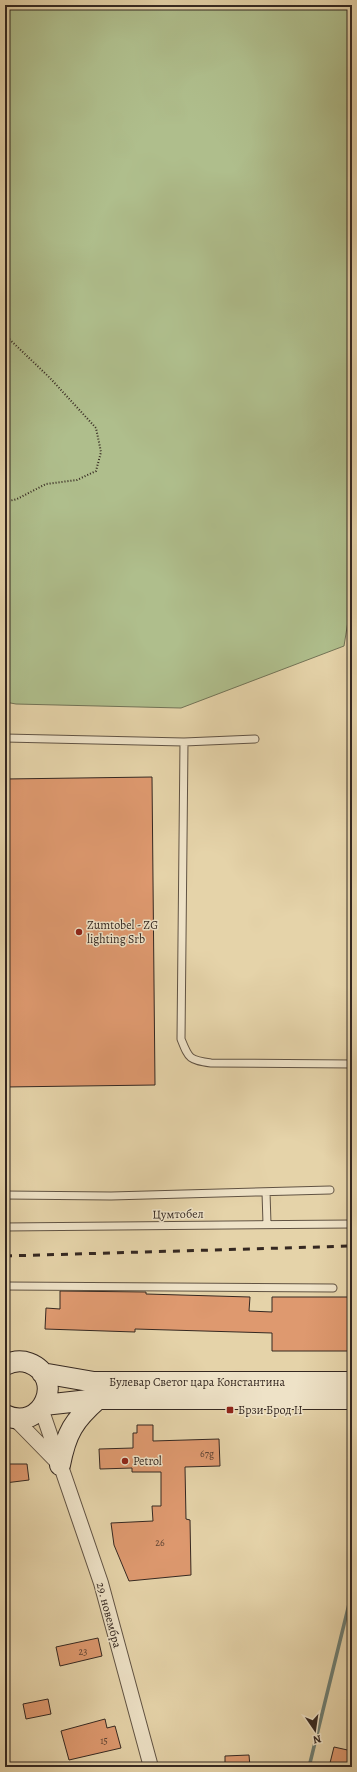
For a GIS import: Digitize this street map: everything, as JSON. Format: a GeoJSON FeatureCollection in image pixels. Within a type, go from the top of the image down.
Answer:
{"type":"FeatureCollection","features":[{"type":"Feature","properties":{"kind":"main road"},"geometry":{"type":"LineString","coordinates":[[7,1361],[18,1361],[32,1364],[42,1373],[47,1385],[46,1398],[43,1406],[32,1416],[20,1419],[10,1417]]}},
{"type":"Feature","properties":{"kind":"main road","name":"Булевар Светог цара Константина"},"geometry":{"type":"LineString","coordinates":[[42,1373],[94,1382],[352,1382]]}},
{"type":"Feature","properties":{"kind":"main road"},"geometry":{"type":"LineString","coordinates":[[60,1464],[64,1446],[71,1429],[82,1414],[98,1399]]}},
{"type":"Feature","properties":{"kind":"main road","name":"Булевар Светог цара Константина"},"geometry":{"type":"LineString","coordinates":[[43,1406],[98,1399],[352,1399]]}},
{"type":"Feature","properties":{"kind":"street","name":"29. новембра"},"geometry":{"type":"LineString","coordinates":[[43,1406],[60,1464],[75,1502],[101,1583],[151,1767]]}},
{"type":"Feature","properties":{"kind":"street","name":"29. новембра"},"geometry":{"type":"LineString","coordinates":[[10,1417],[60,1464]]}},
{"type":"Feature","properties":{"kind":"lane"},"geometry":{"type":"LineString","coordinates":[[5,738],[184,742],[255,739]]}},
{"type":"Feature","properties":{"kind":"lane"},"geometry":{"type":"LineString","coordinates":[[184,742],[181,1039],[187,1054],[194,1061],[211,1063],[352,1064]]}},
{"type":"Feature","properties":{"kind":"lane"},"geometry":{"type":"LineString","coordinates":[[5,1195],[111,1196],[330,1190]]}},
{"type":"Feature","properties":{"kind":"lane"},"geometry":{"type":"LineString","coordinates":[[266,1192],[267,1224]]}},
{"type":"Feature","properties":{"kind":"lane","name":"Цумтобел"},"geometry":{"type":"LineString","coordinates":[[5,1227],[352,1224]]}},
{"type":"Feature","properties":{"kind":"lane"},"geometry":{"type":"LineString","coordinates":[[5,1286],[333,1288]]}},
{"type":"Feature","properties":{"kind":"path"},"geometry":{"type":"LineString","coordinates":[[5,335],[50,378],[96,428],[101,452],[96,471],[77,480],[46,484],[17,499],[5,502]]}},
{"type":"Feature","properties":{"kind":"green space"},"geometry":{"type":"Polygon","coordinates":[[[5,5],[352,5],[352,596],[344,646],[181,708],[16,704],[5,702],[5,5]]]}},
{"type":"Feature","properties":{"kind":"building","name":"Zumtobel - ZG lighting Srb"},"geometry":{"type":"Polygon","coordinates":[[[152,777],[155,1085],[5,1087],[5,779],[152,777]]]}},
{"type":"Feature","properties":{"kind":"building"},"geometry":{"type":"Polygon","coordinates":[[[60,1291],[146,1292],[146,1294],[250,1297],[249,1311],[272,1312],[272,1297],[352,1297],[352,1351],[272,1351],[272,1333],[135,1329],[135,1332],[45,1329],[46,1308],[60,1309],[60,1291]]]}},
{"type":"Feature","properties":{"kind":"building"},"geometry":{"type":"Polygon","coordinates":[[[137,1425],[153,1425],[153,1441],[219,1439],[220,1466],[185,1467],[186,1519],[190,1520],[191,1575],[129,1581],[114,1545],[111,1523],[153,1521],[152,1506],[161,1506],[161,1472],[132,1472],[132,1468],[100,1469],[99,1449],[133,1448],[133,1433],[137,1433],[137,1425]]]}},
{"type":"Feature","properties":{"kind":"building"},"geometry":{"type":"Polygon","coordinates":[[[5,1464],[27,1464],[29,1480],[5,1483],[5,1464]]]}},
{"type":"Feature","properties":{"kind":"building"},"geometry":{"type":"Polygon","coordinates":[[[98,1638],[102,1656],[60,1666],[56,1647],[98,1638]]]}},
{"type":"Feature","properties":{"kind":"building"},"geometry":{"type":"Polygon","coordinates":[[[48,1699],[51,1714],[26,1719],[23,1704],[48,1699]]]}},
{"type":"Feature","properties":{"kind":"building"},"geometry":{"type":"Polygon","coordinates":[[[105,1719],[107,1728],[115,1726],[121,1748],[69,1760],[61,1731],[105,1719]]]}},
{"type":"Feature","properties":{"kind":"building"},"geometry":{"type":"Polygon","coordinates":[[[334,1747],[352,1751],[352,1767],[329,1767],[334,1747]]]}},
{"type":"Feature","properties":{"kind":"building"},"geometry":{"type":"Polygon","coordinates":[[[249,1755],[250,1767],[225,1767],[225,1756],[249,1755]]]}},
{"type":"Feature","properties":{"kind":"waterway"},"geometry":{"type":"LineString","coordinates":[[309,1767],[352,1592]]}},
{"type":"Feature","properties":{"kind":"railway"},"geometry":{"type":"LineString","coordinates":[[5,1256],[352,1246]]}},
{"type":"Feature","properties":{"kind":"place","name":"Zumtobel - ZG lighting Srb"},"geometry":{"type":"Point","coordinates":[79,932]}},
{"type":"Feature","properties":{"kind":"place","name":"Брзи Брод II"},"geometry":{"type":"Point","coordinates":[230,1410]}},
{"type":"Feature","properties":{"kind":"place","name":"Petrol"},"geometry":{"type":"Point","coordinates":[125,1461]}}]}
